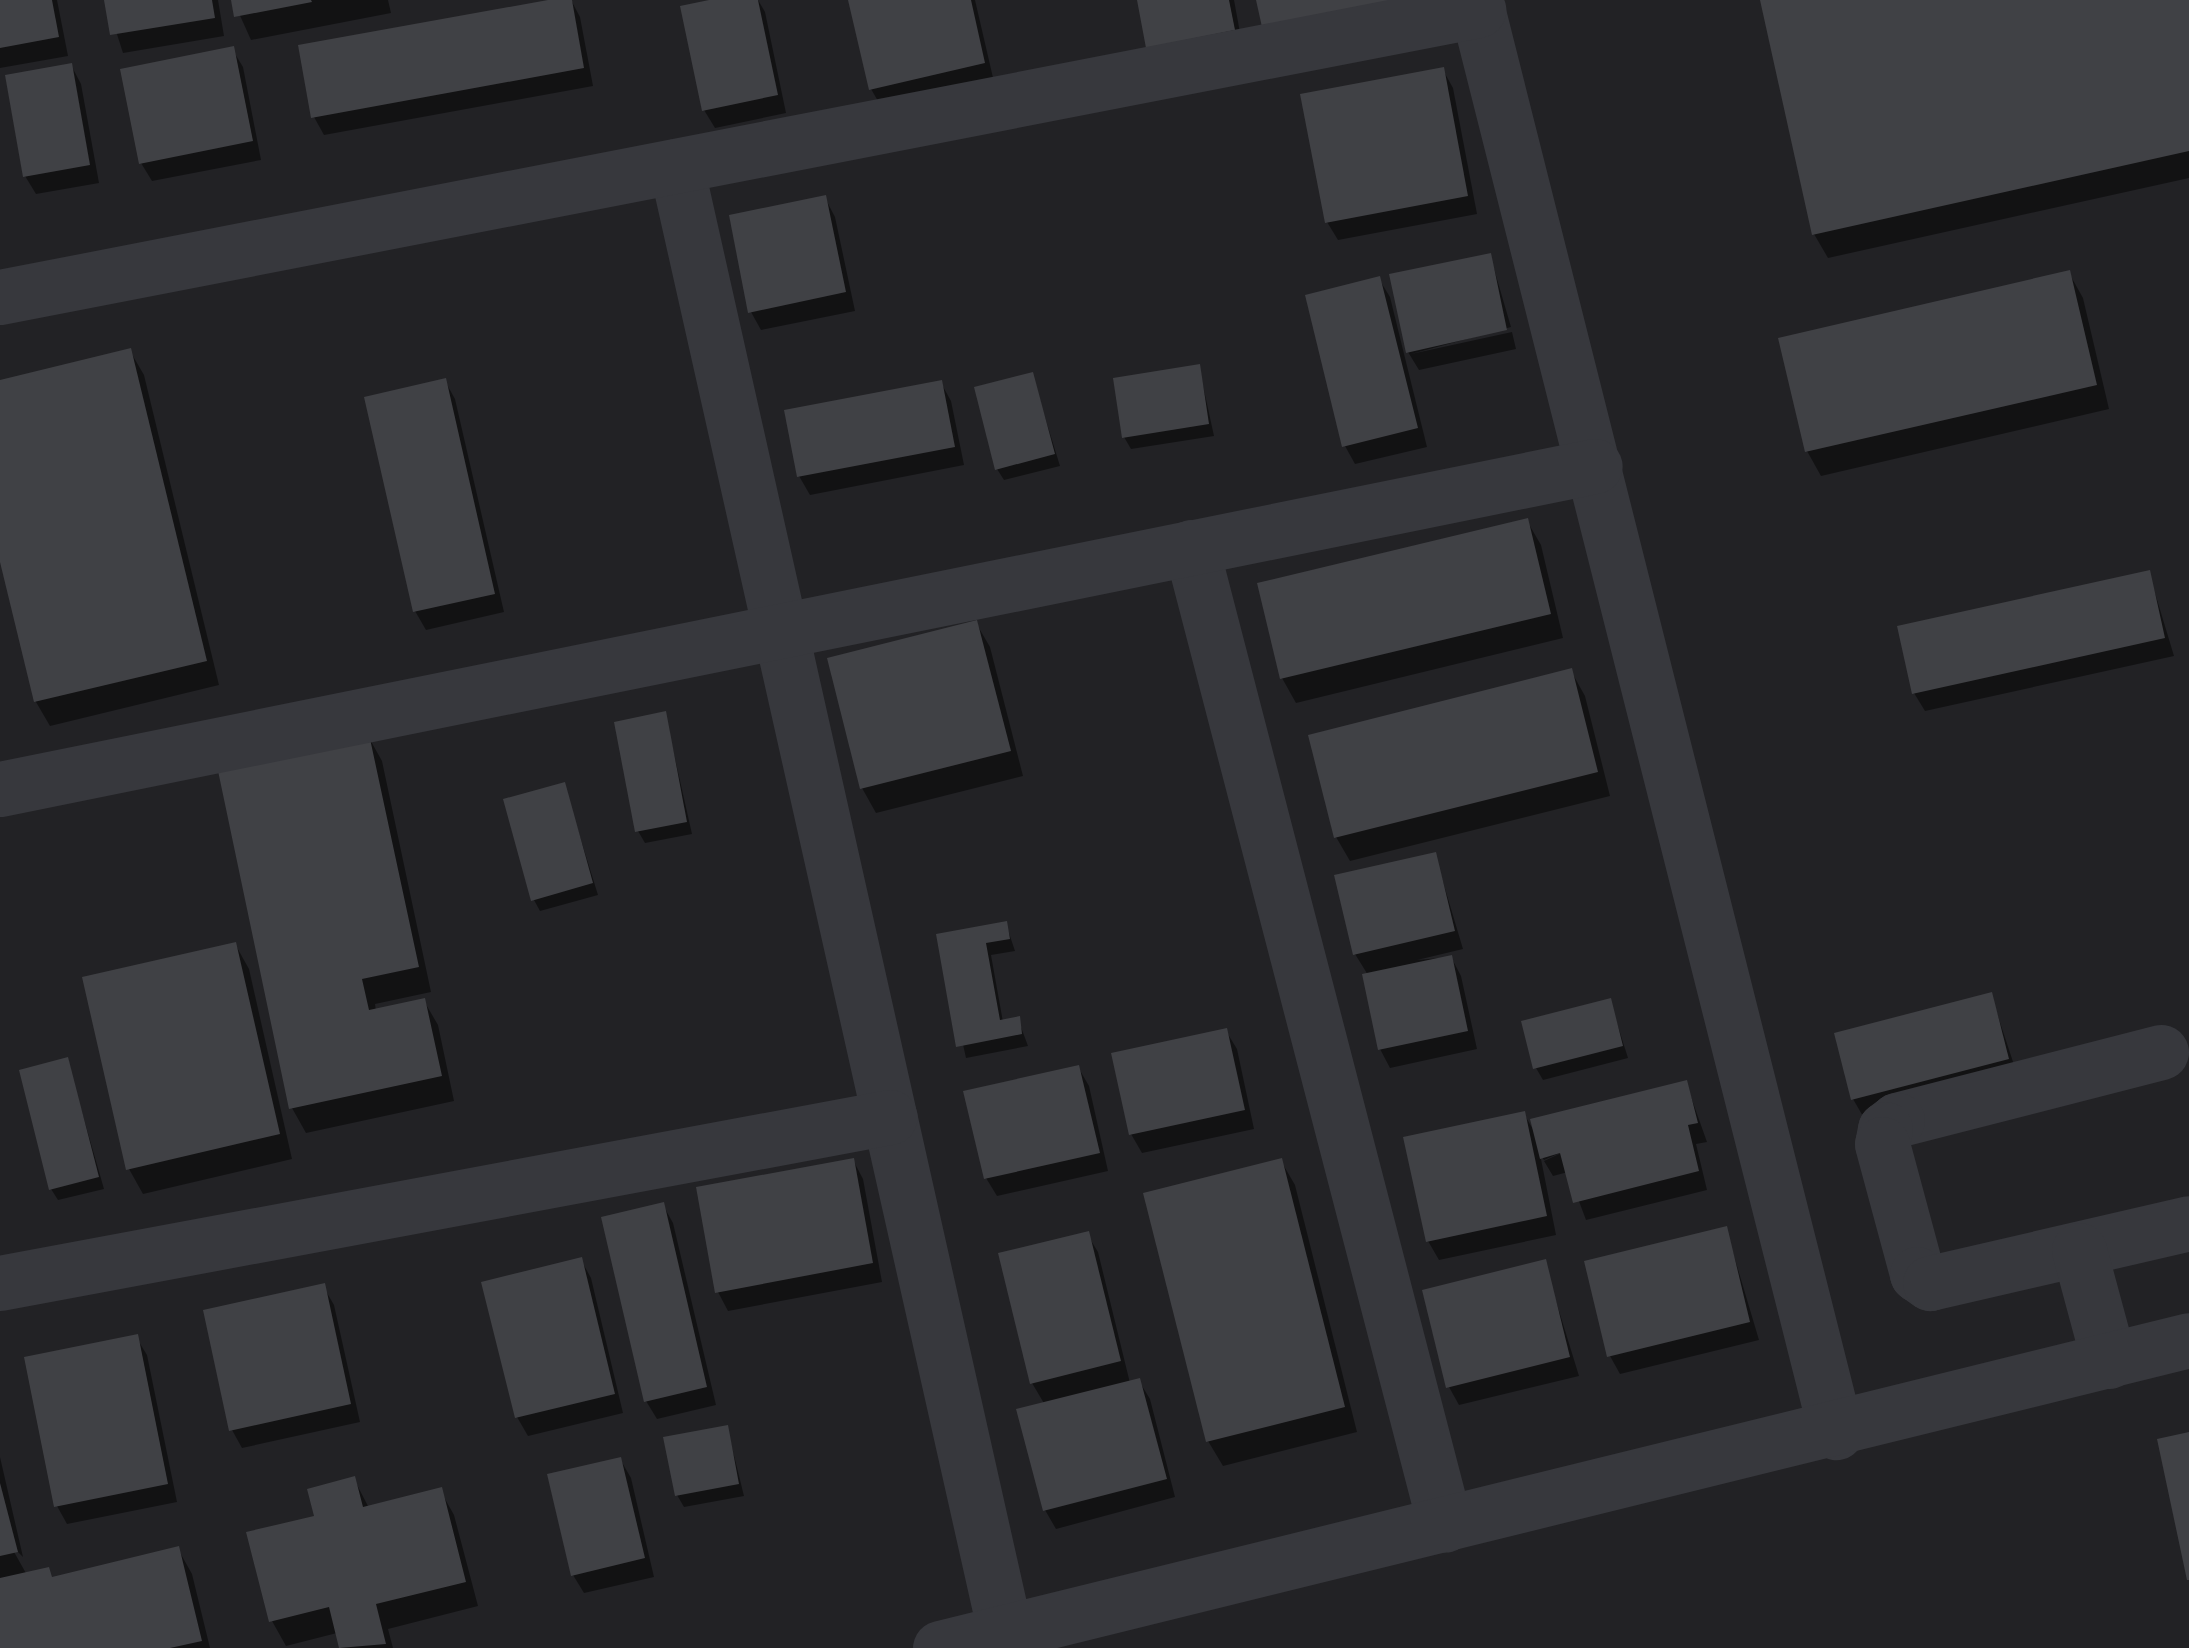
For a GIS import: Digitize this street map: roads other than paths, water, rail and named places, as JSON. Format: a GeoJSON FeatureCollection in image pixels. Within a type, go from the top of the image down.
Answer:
{"type":"FeatureCollection","features":[{"type":"Feature","properties":{"kind":"street"},"geometry":{"type":"LineString","coordinates":[[0,298],[1477,5],[1836,1432]]}},
{"type":"Feature","properties":{"kind":"street"},"geometry":{"type":"LineString","coordinates":[[676,166],[1006,1632]]}},
{"type":"Feature","properties":{"kind":"street"},"geometry":{"type":"LineString","coordinates":[[0,789],[1596,466]]}},
{"type":"Feature","properties":{"kind":"street"},"geometry":{"type":"LineString","coordinates":[[1191,548],[1444,1525]]}},
{"type":"Feature","properties":{"kind":"street"},"geometry":{"type":"LineString","coordinates":[[2160,1052],[1896,1120],[1885,1129],[1882,1144],[1916,1274],[1930,1283],[2189,1223]]}},
{"type":"Feature","properties":{"kind":"street"},"geometry":{"type":"LineString","coordinates":[[0,1283],[890,1116]]}},
{"type":"Feature","properties":{"kind":"street"},"geometry":{"type":"LineString","coordinates":[[2079,1250],[2108,1361]]}},
{"type":"Feature","properties":{"kind":"street"},"geometry":{"type":"LineString","coordinates":[[940,1648],[1836,1432],[2189,1340]]}}]}
